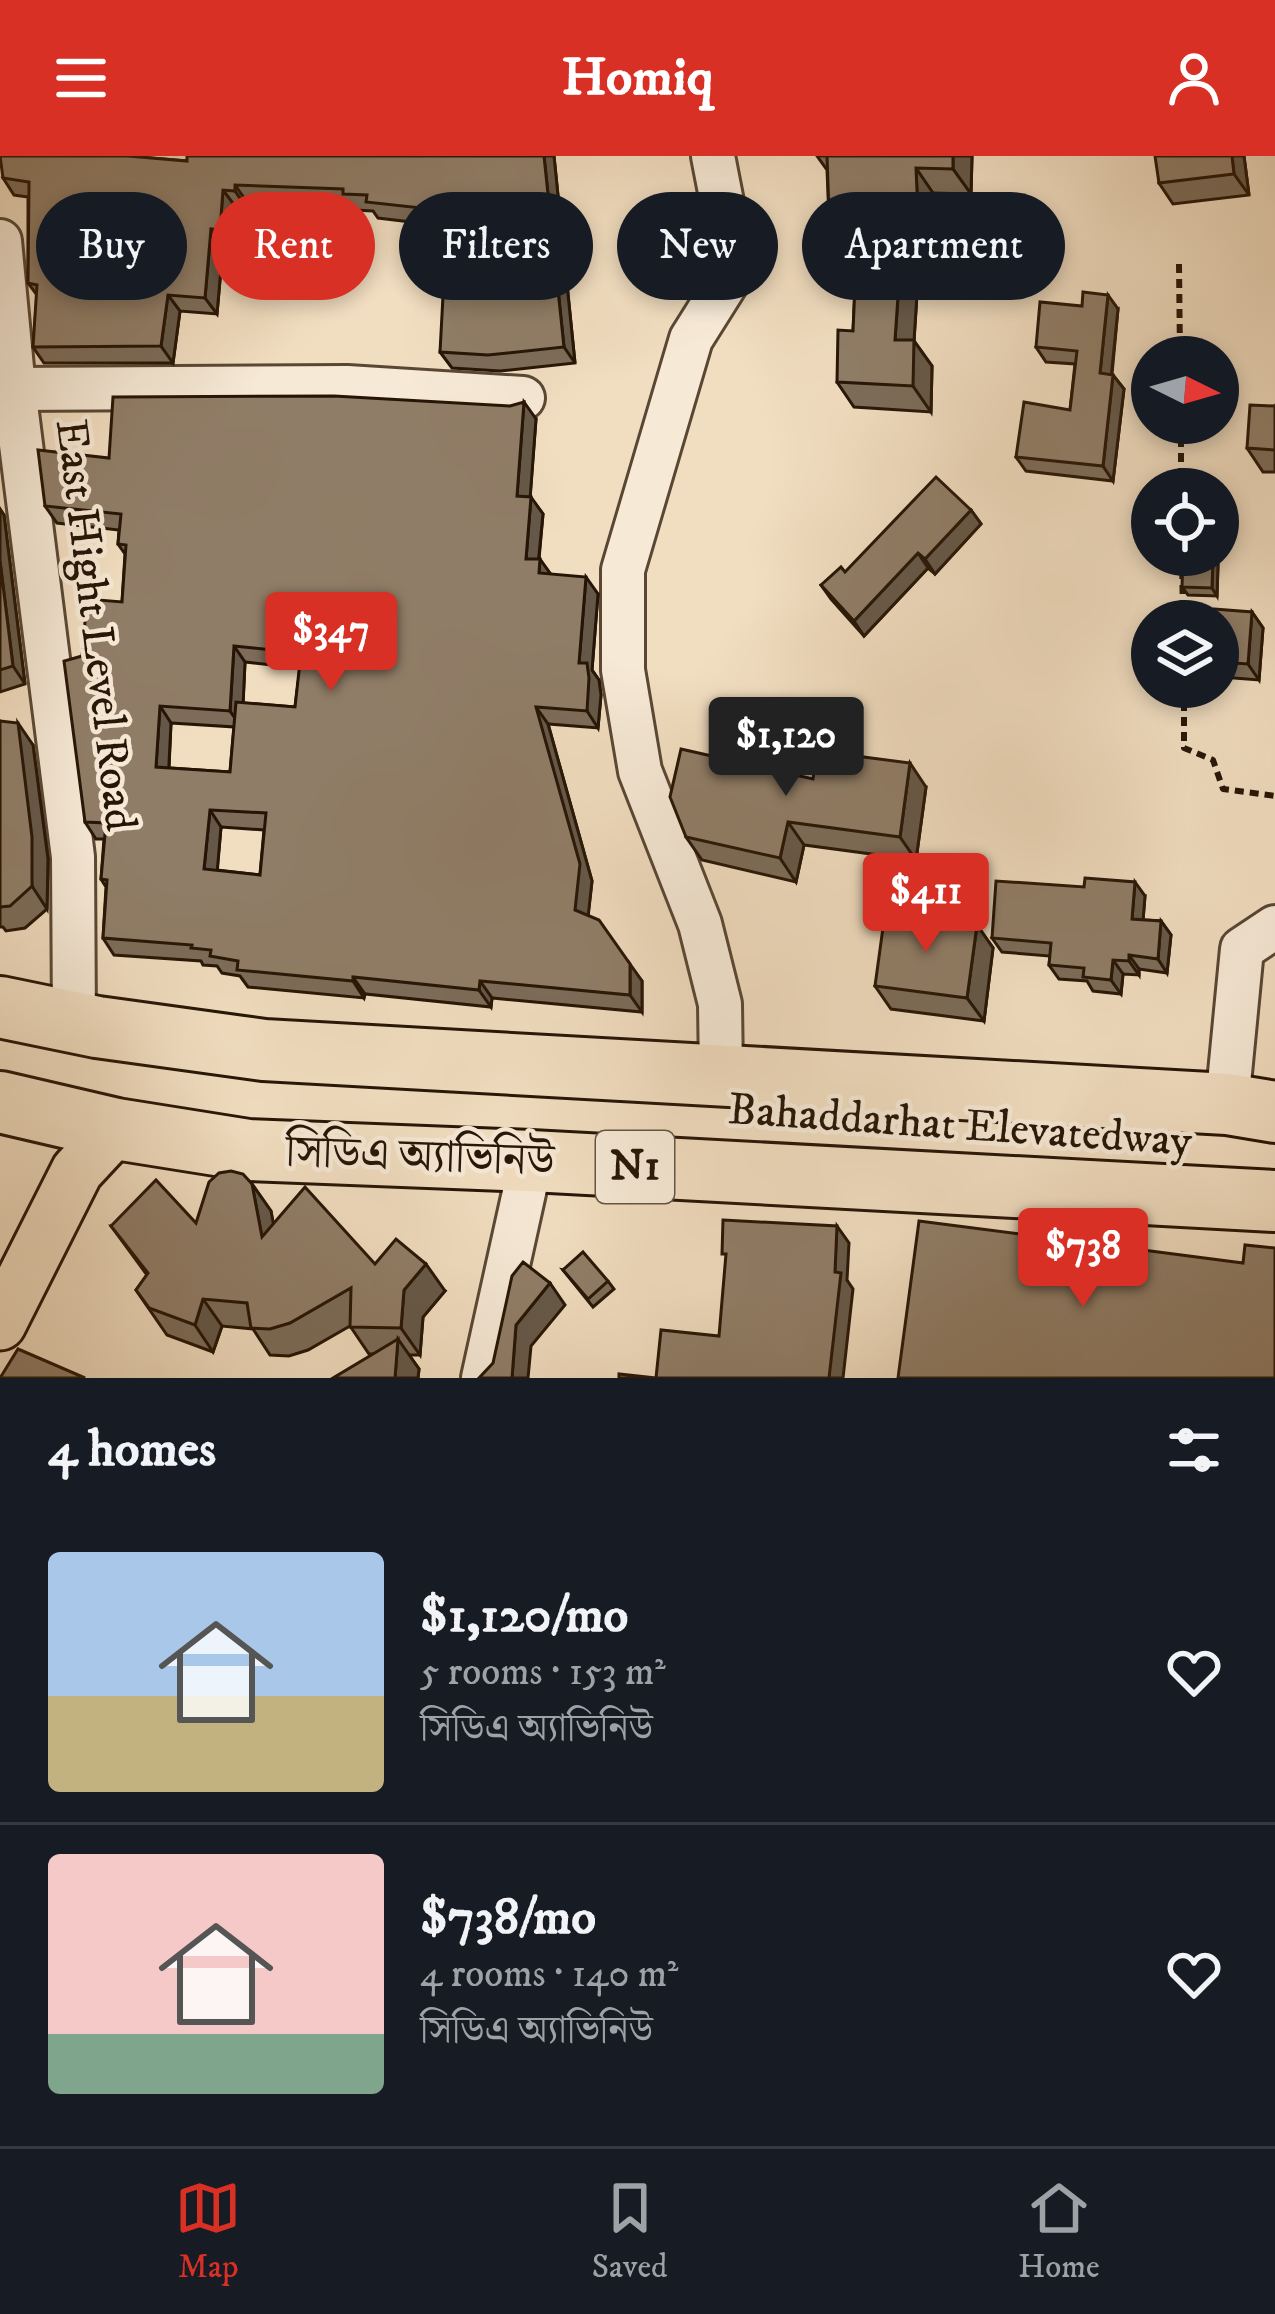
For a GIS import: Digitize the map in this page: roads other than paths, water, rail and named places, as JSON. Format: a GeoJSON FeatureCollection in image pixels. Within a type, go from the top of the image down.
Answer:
{"type":"FeatureCollection","features":[{"type":"Feature","properties":{"kind":"highway","name":"সিডিএ অ্যাভিনিউ"},"geometry":{"type":"LineString","coordinates":[[0,1007],[264,1050],[661,1074],[721,1073],[1251,1108]]}},
{"type":"Feature","properties":{"kind":"highway","name":"Bahaddarhat Elevatedway"},"geometry":{"type":"LineString","coordinates":[[0,1044],[346,1093],[769,1111],[1275,1148]]}},
{"type":"Feature","properties":{"kind":"highway","name":"Bahaddarhat Elevatedway"},"geometry":{"type":"LineString","coordinates":[[0,1072],[70,1089],[340,1124],[796,1144],[1275,1175]]}},
{"type":"Feature","properties":{"kind":"highway","name":"সিডিএ অ্যাভিনিউ"},"geometry":{"type":"LineString","coordinates":[[0,1102],[116,1130],[248,1150],[1275,1202]]}},
{"type":"Feature","properties":{"kind":"highway"},"geometry":{"type":"LineString","coordinates":[[479,1130],[618,1166],[1275,1219]]}},
{"type":"Feature","properties":{"kind":"main road"},"geometry":{"type":"LineString","coordinates":[[0,1324],[77,1171],[116,1130]]}},
{"type":"Feature","properties":{"kind":"street"},"geometry":{"type":"LineString","coordinates":[[713,156],[735,268],[691,339],[623,570],[623,670],[640,771],[700,924],[720,1004],[721,1073]]}},
{"type":"Feature","properties":{"kind":"street","name":"East Hight Level Road"},"geometry":{"type":"LineString","coordinates":[[0,241],[14,389],[14,495],[73,856],[74,1022]]}},
{"type":"Feature","properties":{"kind":"street"},"geometry":{"type":"LineString","coordinates":[[14,389],[347,387],[523,398]]}},
{"type":"Feature","properties":{"kind":"street"},"geometry":{"type":"LineString","coordinates":[[1251,1108],[1242,949],[1275,927]]}},
{"type":"Feature","properties":{"kind":"street"},"geometry":{"type":"LineString","coordinates":[[483,1378],[531,1161]]}}]}
